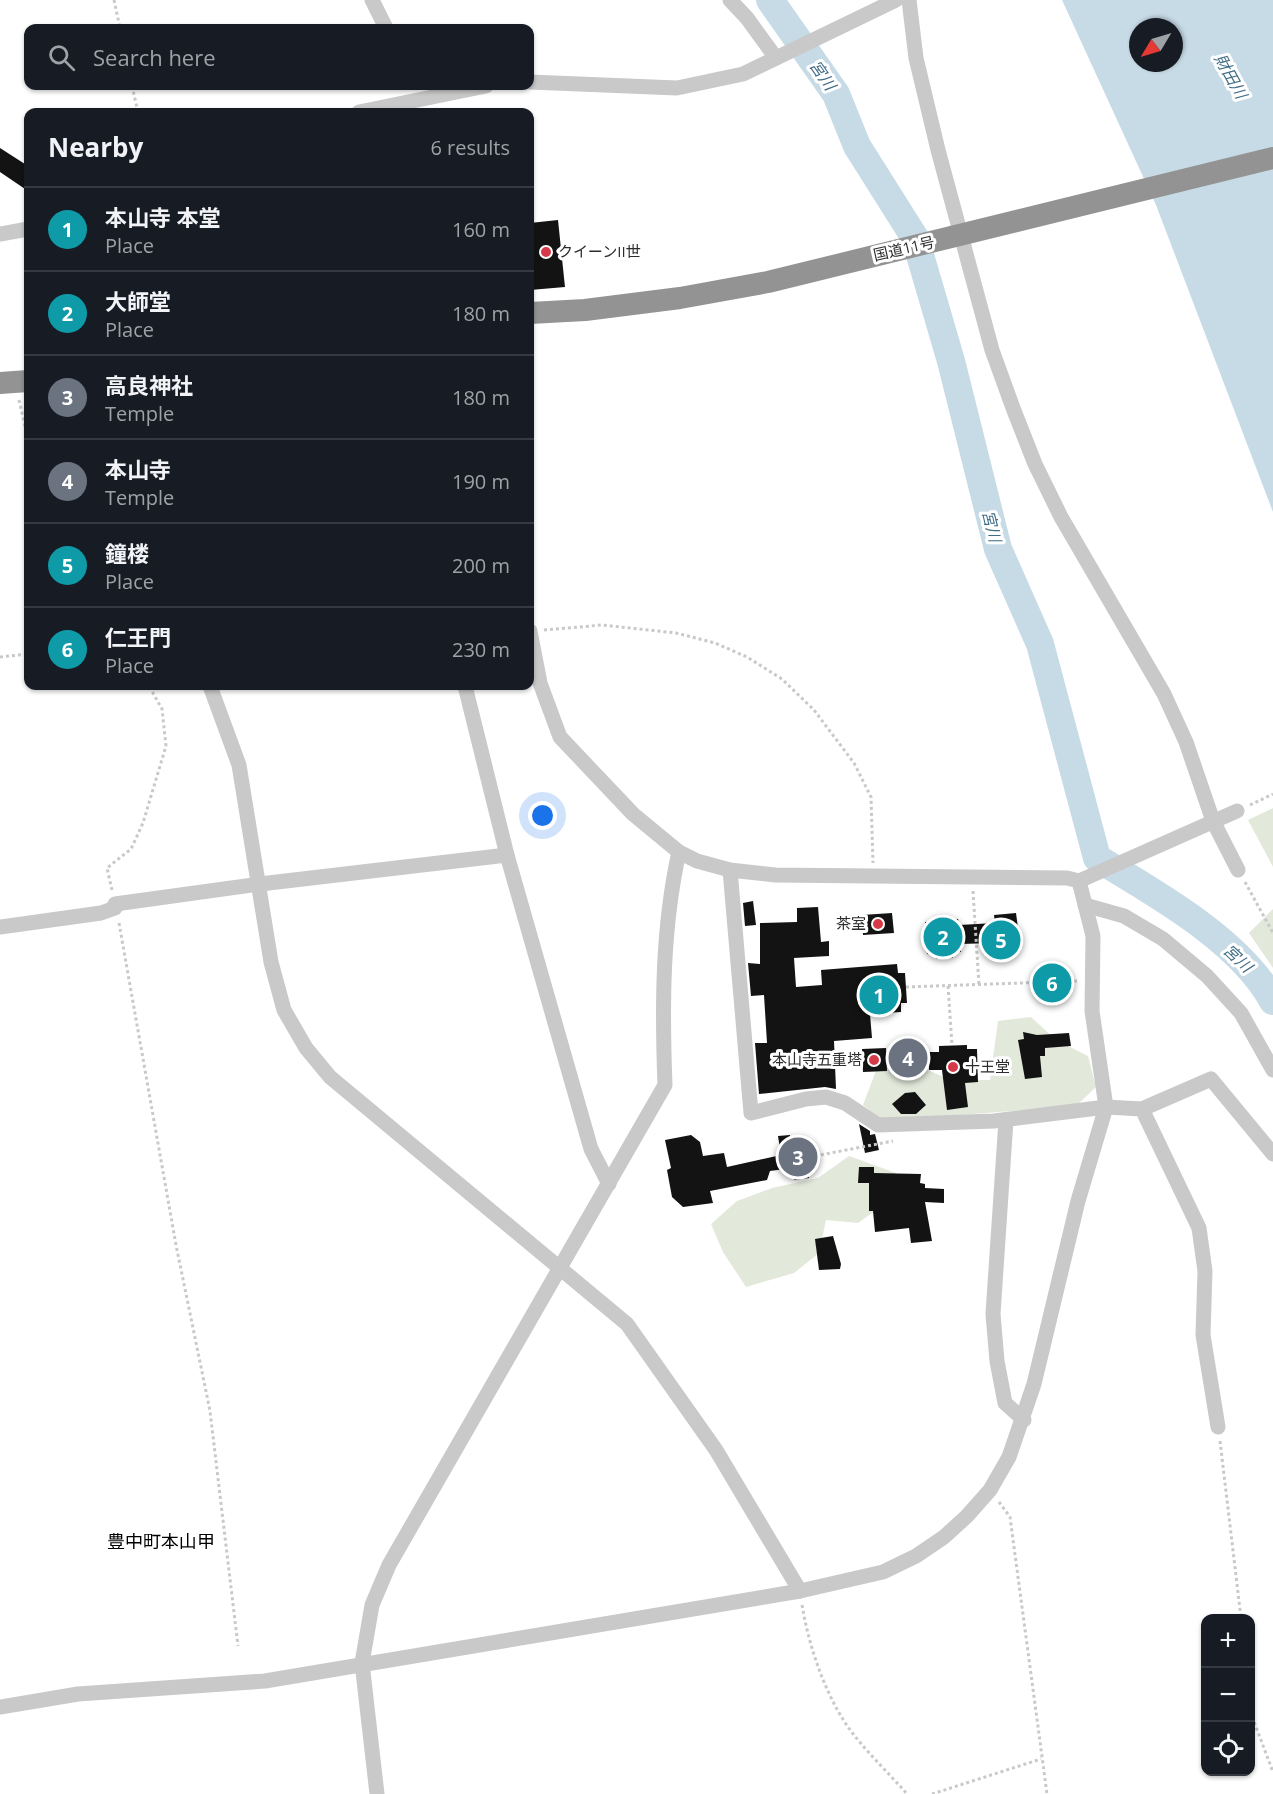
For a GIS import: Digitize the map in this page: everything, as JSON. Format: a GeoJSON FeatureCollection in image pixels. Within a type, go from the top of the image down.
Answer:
{"type":"FeatureCollection","features":[{"type":"Feature","properties":{"kind":"highway","name":"国道11号"},"geometry":{"type":"LineString","coordinates":[[534,313],[585,310],[680,298],[768,282],[1273,158]]}},
{"type":"Feature","properties":{"kind":"street"},"geometry":{"type":"LineString","coordinates":[[372,0],[384,24]]}},
{"type":"Feature","properties":{"kind":"street"},"geometry":{"type":"LineString","coordinates":[[730,0],[747,18],[776,58]]}},
{"type":"Feature","properties":{"kind":"street"},"geometry":{"type":"LineString","coordinates":[[534,82],[677,88],[743,74],[896,0]]}},
{"type":"Feature","properties":{"kind":"street"},"geometry":{"type":"LineString","coordinates":[[909,0],[916,58],[956,237],[992,350],[1035,464],[1061,517],[1164,694],[1186,742],[1213,821],[1238,870]]}},
{"type":"Feature","properties":{"kind":"street"},"geometry":{"type":"LineString","coordinates":[[371,108],[420,92],[442,90]]}},
{"type":"Feature","properties":{"kind":"street"},"geometry":{"type":"LineString","coordinates":[[0,234],[24,230]]}},
{"type":"Feature","properties":{"kind":"street"},"geometry":{"type":"LineString","coordinates":[[534,652],[540,684],[561,737],[633,814],[679,852],[697,861],[730,870],[775,875],[1082,879],[1237,811]]}},
{"type":"Feature","properties":{"kind":"street"},"geometry":{"type":"LineString","coordinates":[[211,690],[239,765],[272,962],[284,1010],[306,1048],[330,1077],[627,1324],[716,1450],[800,1591]]}},
{"type":"Feature","properties":{"kind":"street"},"geometry":{"type":"LineString","coordinates":[[466,690],[507,855],[591,1149],[609,1184]]}},
{"type":"Feature","properties":{"kind":"street"},"geometry":{"type":"LineString","coordinates":[[377,1794],[362,1663],[372,1605],[389,1565],[665,1085],[663,1021],[671,887],[679,852]]}},
{"type":"Feature","properties":{"kind":"street"},"geometry":{"type":"LineString","coordinates":[[0,927],[101,913],[115,906],[260,884],[507,855]]}},
{"type":"Feature","properties":{"kind":"street"},"geometry":{"type":"LineString","coordinates":[[730,870],[736,959],[752,1113],[806,1099],[826,1097],[845,1103],[878,1125],[1006,1120],[1106,1107],[1142,1109],[1211,1079],[1273,1154]]}},
{"type":"Feature","properties":{"kind":"street"},"geometry":{"type":"LineString","coordinates":[[0,1707],[78,1694],[265,1681],[800,1591],[883,1572],[916,1556],[944,1537],[990,1490],[1009,1457],[1024,1420],[1078,1201],[1106,1107],[1092,1011],[1093,936],[1085,905],[1082,879]]}},
{"type":"Feature","properties":{"kind":"street"},"geometry":{"type":"LineString","coordinates":[[1085,905],[1124,916],[1163,939],[1207,976],[1241,1013],[1273,1070]]}},
{"type":"Feature","properties":{"kind":"street"},"geometry":{"type":"LineString","coordinates":[[1142,1109],[1199,1228],[1205,1271],[1203,1335],[1218,1427]]}},
{"type":"Feature","properties":{"kind":"street"},"geometry":{"type":"LineString","coordinates":[[1006,1120],[993,1314],[997,1361],[1005,1403],[1024,1420]]}},
{"type":"Feature","properties":{"kind":"path"},"geometry":{"type":"LineString","coordinates":[[114,0],[119,24]]}},
{"type":"Feature","properties":{"kind":"path"},"geometry":{"type":"LineString","coordinates":[[133,90],[137,108]]}},
{"type":"Feature","properties":{"kind":"path"},"geometry":{"type":"LineString","coordinates":[[14,382],[24,423]]}},
{"type":"Feature","properties":{"kind":"path"},"geometry":{"type":"LineString","coordinates":[[534,631],[602,625],[676,633],[715,643],[747,657],[782,679],[821,718],[854,763],[871,797],[874,876]]}},
{"type":"Feature","properties":{"kind":"path"},"geometry":{"type":"LineString","coordinates":[[0,657],[24,654]]}},
{"type":"Feature","properties":{"kind":"path"},"geometry":{"type":"LineString","coordinates":[[151,690],[162,709],[166,746],[143,824],[131,849],[107,868],[127,958],[139,1047],[171,1221],[210,1411],[238,1647]]}},
{"type":"Feature","properties":{"kind":"path"},"geometry":{"type":"LineString","coordinates":[[1237,811],[1273,794]]}},
{"type":"Feature","properties":{"kind":"path"},"geometry":{"type":"LineString","coordinates":[[1238,870],[1273,933]]}},
{"type":"Feature","properties":{"kind":"path"},"geometry":{"type":"LineString","coordinates":[[972,877],[979,985]]}},
{"type":"Feature","properties":{"kind":"path"},"geometry":{"type":"LineString","coordinates":[[906,987],[1093,980]]}},
{"type":"Feature","properties":{"kind":"path"},"geometry":{"type":"LineString","coordinates":[[948,986],[952,1045]]}},
{"type":"Feature","properties":{"kind":"path"},"geometry":{"type":"LineString","coordinates":[[1218,1427],[1241,1614]]}},
{"type":"Feature","properties":{"kind":"path"},"geometry":{"type":"LineString","coordinates":[[990,1490],[1010,1517],[1047,1794]]}},
{"type":"Feature","properties":{"kind":"path"},"geometry":{"type":"LineString","coordinates":[[800,1591],[806,1625],[827,1689],[849,1727],[907,1794]]}},
{"type":"Feature","properties":{"kind":"path"},"geometry":{"type":"LineString","coordinates":[[1255,1722],[1273,1772]]}},
{"type":"Feature","properties":{"kind":"path"},"geometry":{"type":"LineString","coordinates":[[932,1794],[1041,1759]]}},
{"type":"Feature","properties":{"kind":"shaded area"},"geometry":{"type":"Polygon","coordinates":[[[1273,808],[1273,867],[1248,820],[1273,808]]]}},
{"type":"Feature","properties":{"kind":"shaded area"},"geometry":{"type":"Polygon","coordinates":[[[1273,909],[1273,968],[1249,933],[1273,909]]]}},
{"type":"Feature","properties":{"kind":"shaded area"},"geometry":{"type":"Polygon","coordinates":[[[1031,1017],[1056,1040],[1088,1056],[1096,1087],[1076,1106],[883,1121],[863,1105],[877,1068],[919,1066],[950,1080],[990,1080],[998,1021],[1031,1017]]]}},
{"type":"Feature","properties":{"kind":"shaded area"},"geometry":{"type":"Polygon","coordinates":[[[849,1156],[896,1173],[893,1198],[858,1223],[826,1220],[819,1253],[794,1273],[746,1287],[723,1252],[711,1224],[737,1201],[772,1188],[818,1178],[849,1156]]]}},
{"type":"Feature","properties":{"kind":"water","name":"財田川"},"geometry":{"type":"Polygon","coordinates":[[[1062,0],[1273,0],[1273,512],[1156,205],[1062,0]]]}},
{"type":"Feature","properties":{"kind":"building"},"geometry":{"type":"Polygon","coordinates":[[[0,148],[24,163],[24,188],[0,172],[0,148]]]}},
{"type":"Feature","properties":{"kind":"building","name":"クイーンII世"},"geometry":{"type":"Polygon","coordinates":[[[558,220],[565,287],[534,290],[534,223],[558,220]]]}},
{"type":"Feature","properties":{"kind":"building"},"geometry":{"type":"Polygon","coordinates":[[[753,901],[756,925],[745,926],[743,903],[753,901]]]}},
{"type":"Feature","properties":{"kind":"building"},"geometry":{"type":"Polygon","coordinates":[[[818,907],[821,942],[829,941],[829,956],[794,958],[796,987],[822,985],[821,970],[897,964],[898,973],[905,973],[907,1003],[901,1003],[901,1012],[870,1014],[872,1038],[834,1041],[836,1089],[825,1087],[759,1094],[755,1043],[767,1043],[764,995],[751,996],[748,963],[760,964],[760,923],[797,922],[797,908],[818,907]]]}},
{"type":"Feature","properties":{"kind":"building","name":"茶室"},"geometry":{"type":"Polygon","coordinates":[[[892,913],[894,933],[863,935],[862,915],[892,913]]]}},
{"type":"Feature","properties":{"kind":"building"},"geometry":{"type":"Polygon","coordinates":[[[1016,913],[1018,928],[1009,929],[1010,947],[994,948],[994,943],[960,944],[961,952],[953,952],[953,958],[936,959],[935,954],[927,954],[925,922],[958,919],[959,925],[995,923],[994,915],[1016,913]]]}},
{"type":"Feature","properties":{"kind":"building"},"geometry":{"type":"Polygon","coordinates":[[[1044,973],[1059,973],[1060,993],[1045,992],[1044,973]]]}},
{"type":"Feature","properties":{"kind":"building"},"geometry":{"type":"Polygon","coordinates":[[[1023,1032],[1037,1035],[1069,1033],[1071,1046],[1045,1048],[1045,1056],[1040,1056],[1042,1077],[1025,1079],[1018,1040],[1024,1039],[1023,1032]]]}},
{"type":"Feature","properties":{"kind":"building","name":"十王堂"},"geometry":{"type":"Polygon","coordinates":[[[967,1045],[967,1049],[977,1049],[978,1082],[965,1083],[968,1107],[947,1110],[942,1070],[929,1070],[929,1052],[939,1052],[939,1046],[967,1045]]]}},
{"type":"Feature","properties":{"kind":"building","name":"本山寺五重塔"},"geometry":{"type":"Polygon","coordinates":[[[886,1048],[887,1071],[863,1072],[862,1049],[886,1048]]]}},
{"type":"Feature","properties":{"kind":"building"},"geometry":{"type":"Polygon","coordinates":[[[915,1092],[926,1105],[916,1114],[901,1114],[892,1104],[905,1093],[915,1092]]]}},
{"type":"Feature","properties":{"kind":"building"},"geometry":{"type":"Polygon","coordinates":[[[859,1124],[870,1131],[870,1135],[875,1134],[879,1150],[865,1153],[859,1124]]]}},
{"type":"Feature","properties":{"kind":"building"},"geometry":{"type":"Polygon","coordinates":[[[691,1135],[700,1142],[703,1156],[724,1153],[727,1167],[781,1155],[778,1136],[790,1135],[791,1145],[801,1144],[802,1151],[814,1150],[816,1163],[807,1166],[809,1178],[794,1180],[792,1168],[770,1171],[767,1180],[710,1191],[713,1203],[683,1207],[672,1197],[667,1170],[671,1168],[665,1140],[691,1135]]]}},
{"type":"Feature","properties":{"kind":"building"},"geometry":{"type":"Polygon","coordinates":[[[859,1167],[874,1167],[874,1173],[921,1174],[920,1183],[925,1184],[925,1188],[944,1189],[944,1203],[925,1202],[932,1241],[911,1243],[909,1228],[875,1232],[873,1211],[869,1211],[869,1183],[858,1183],[859,1167]]]}},
{"type":"Feature","properties":{"kind":"building"},"geometry":{"type":"Polygon","coordinates":[[[833,1236],[841,1264],[840,1269],[819,1270],[815,1239],[833,1236]]]}},
{"type":"Feature","properties":{"kind":"waterway","name":"宮川"},"geometry":{"type":"LineString","coordinates":[[770,0],[836,94],[857,146],[915,238],[951,361],[998,549],[1040,644],[1097,858],[1170,903],[1218,938],[1240,958],[1273,1001]]}},
{"type":"Feature","properties":{"kind":"place","name":"クイーンII世"},"geometry":{"type":"Point","coordinates":[546,252]}},
{"type":"Feature","properties":{"kind":"place","name":"茶室"},"geometry":{"type":"Point","coordinates":[878,924]}},
{"type":"Feature","properties":{"kind":"place","name":"大師堂"},"geometry":{"type":"Point","coordinates":[943,937]}},
{"type":"Feature","properties":{"kind":"place","name":"鐘楼"},"geometry":{"type":"Point","coordinates":[1001,940]}},
{"type":"Feature","properties":{"kind":"place","name":"仁王門"},"geometry":{"type":"Point","coordinates":[1052,983]}},
{"type":"Feature","properties":{"kind":"place","name":"本山寺 本堂"},"geometry":{"type":"Point","coordinates":[879,995]}},
{"type":"Feature","properties":{"kind":"place","name":"本山寺"},"geometry":{"type":"Point","coordinates":[908,1058]}},
{"type":"Feature","properties":{"kind":"place","name":"本山寺五重塔"},"geometry":{"type":"Point","coordinates":[874,1060]}},
{"type":"Feature","properties":{"kind":"place","name":"十王堂"},"geometry":{"type":"Point","coordinates":[953,1067]}},
{"type":"Feature","properties":{"kind":"place","name":"高良神社"},"geometry":{"type":"Point","coordinates":[798,1157]}},
{"type":"Feature","properties":{"kind":"district","name":"豊中町本山甲"},"geometry":{"type":"Point","coordinates":[161,1542]}}]}
